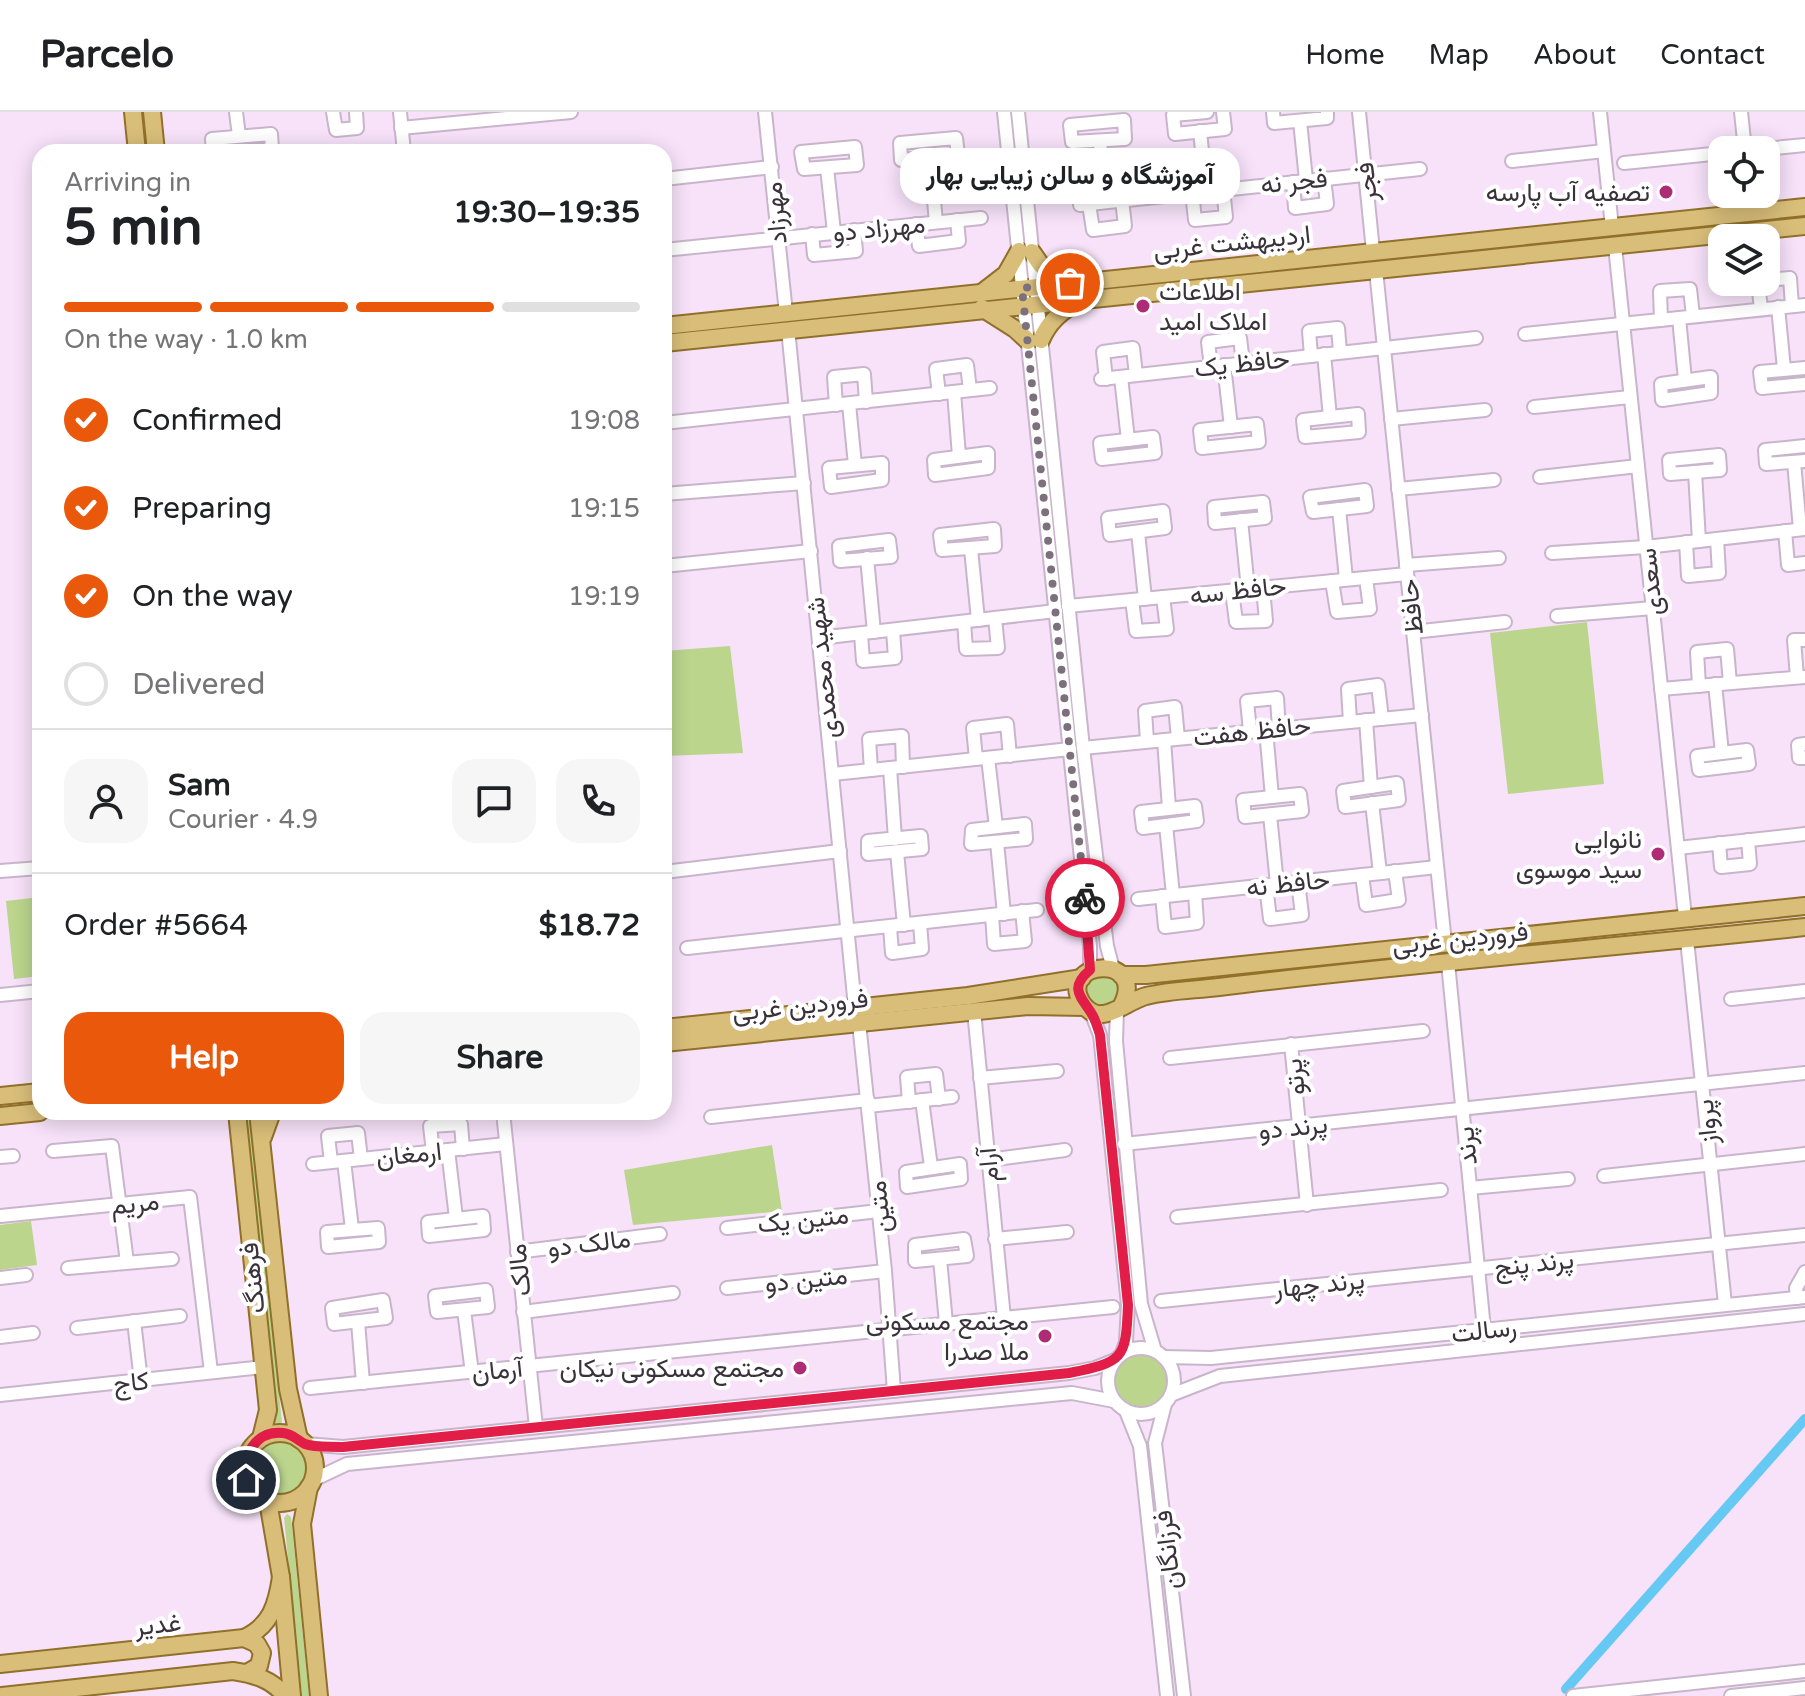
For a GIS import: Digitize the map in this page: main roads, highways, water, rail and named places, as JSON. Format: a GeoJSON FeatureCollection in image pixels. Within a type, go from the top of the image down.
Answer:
{"type":"FeatureCollection","features":[{"type":"Feature","properties":{"kind":"main road"},"geometry":{"type":"LineString","coordinates":[[133,112],[136,144]]}},
{"type":"Feature","properties":{"kind":"main road"},"geometry":{"type":"LineString","coordinates":[[152,112],[155,144]]}},
{"type":"Feature","properties":{"kind":"main road","name":"اردیبهشت غربی"},"geometry":{"type":"LineString","coordinates":[[1030,296],[1070,283],[1805,207]]}},
{"type":"Feature","properties":{"kind":"main road","name":"اردیبهشت غربی"},"geometry":{"type":"LineString","coordinates":[[672,326],[787,321],[1030,296],[1081,299],[1805,226]]}},
{"type":"Feature","properties":{"kind":"main road"},"geometry":{"type":"LineString","coordinates":[[1070,283],[1026,252],[982,300],[1015,329],[1035,340],[1061,312],[1081,299]]}},
{"type":"Feature","properties":{"kind":"main road","name":"اردیبهشت غربی"},"geometry":{"type":"LineString","coordinates":[[672,342],[787,321]]}},
{"type":"Feature","properties":{"kind":"main road","name":"فروردین غربی"},"geometry":{"type":"LineString","coordinates":[[1117,972],[1146,975],[1805,906]]}},
{"type":"Feature","properties":{"kind":"main road","name":"فروردین غربی"},"geometry":{"type":"LineString","coordinates":[[1119,1007],[1148,996],[1805,927]]}},
{"type":"Feature","properties":{"kind":"main road"},"geometry":{"type":"LineString","coordinates":[[1098,967],[1117,972],[1126,990],[1119,1007],[1104,1015],[1088,1009],[1079,993],[1086,974],[1098,967]]}},
{"type":"Feature","properties":{"kind":"main road","name":"فروردین غربی"},"geometry":{"type":"LineString","coordinates":[[672,1042],[857,1015],[1086,974]]}},
{"type":"Feature","properties":{"kind":"main road","name":"فروردین غربی"},"geometry":{"type":"LineString","coordinates":[[672,1027],[1028,1006],[1088,1009]]}},
{"type":"Feature","properties":{"kind":"main road"},"geometry":{"type":"LineString","coordinates":[[0,1096],[32,1093]]}},
{"type":"Feature","properties":{"kind":"main road"},"geometry":{"type":"LineString","coordinates":[[0,1116],[32,1113]]}},
{"type":"Feature","properties":{"kind":"main road","name":"فرهنگ"},"geometry":{"type":"LineString","coordinates":[[238,1120],[268,1410],[261,1438]]}},
{"type":"Feature","properties":{"kind":"main road","name":"فرهنگ"},"geometry":{"type":"LineString","coordinates":[[259,1120],[288,1389],[302,1441]]}},
{"type":"Feature","properties":{"kind":"main road"},"geometry":{"type":"LineString","coordinates":[[261,1142],[267,1120]]}},
{"type":"Feature","properties":{"kind":"main road"},"geometry":{"type":"LineString","coordinates":[[311,1484],[291,1502],[268,1501],[255,1493],[245,1472],[247,1456],[261,1438],[276,1433],[302,1441],[315,1465],[311,1484],[302,1524],[319,1696]]}},
{"type":"Feature","properties":{"kind":"main road"},"geometry":{"type":"LineString","coordinates":[[268,1501],[281,1577],[292,1696]]}},
{"type":"Feature","properties":{"kind":"main road"},"geometry":{"type":"LineString","coordinates":[[244,1638],[257,1632],[268,1620],[281,1577]]}},
{"type":"Feature","properties":{"kind":"main road"},"geometry":{"type":"LineString","coordinates":[[244,1638],[257,1644],[262,1653],[259,1666],[247,1673]]}},
{"type":"Feature","properties":{"kind":"main road","name":"غدیر"},"geometry":{"type":"LineString","coordinates":[[0,1664],[244,1638]]}},
{"type":"Feature","properties":{"kind":"main road","name":"غدیر"},"geometry":{"type":"LineString","coordinates":[[2,1696],[233,1671],[247,1673]]}},
{"type":"Feature","properties":{"kind":"main road"},"geometry":{"type":"LineString","coordinates":[[247,1673],[271,1682],[285,1696]]}},
{"type":"Feature","properties":{"kind":"waterway"},"geometry":{"type":"LineString","coordinates":[[1566,1689],[1805,1419]]}},
{"type":"Feature","properties":{"kind":"place","name":"تصفیه آب پارسه"},"geometry":{"type":"Point","coordinates":[1666,192]}},
{"type":"Feature","properties":{"kind":"place","name":"آموزشگاه و سالن زیبایی بهار"},"geometry":{"type":"Point","coordinates":[1070,283]}},
{"type":"Feature","properties":{"kind":"place","name":"اطلاعات املاک امید"},"geometry":{"type":"Point","coordinates":[1143,306]}},
{"type":"Feature","properties":{"kind":"place","name":"نانوایی سید موسوی"},"geometry":{"type":"Point","coordinates":[1658,854]}},
{"type":"Feature","properties":{"kind":"place","name":"مجتمع مسکونی ملا صدرا"},"geometry":{"type":"Point","coordinates":[1045,1336]}},
{"type":"Feature","properties":{"kind":"place","name":"مجتمع مسکونی نیکان"},"geometry":{"type":"Point","coordinates":[800,1368]}}]}
